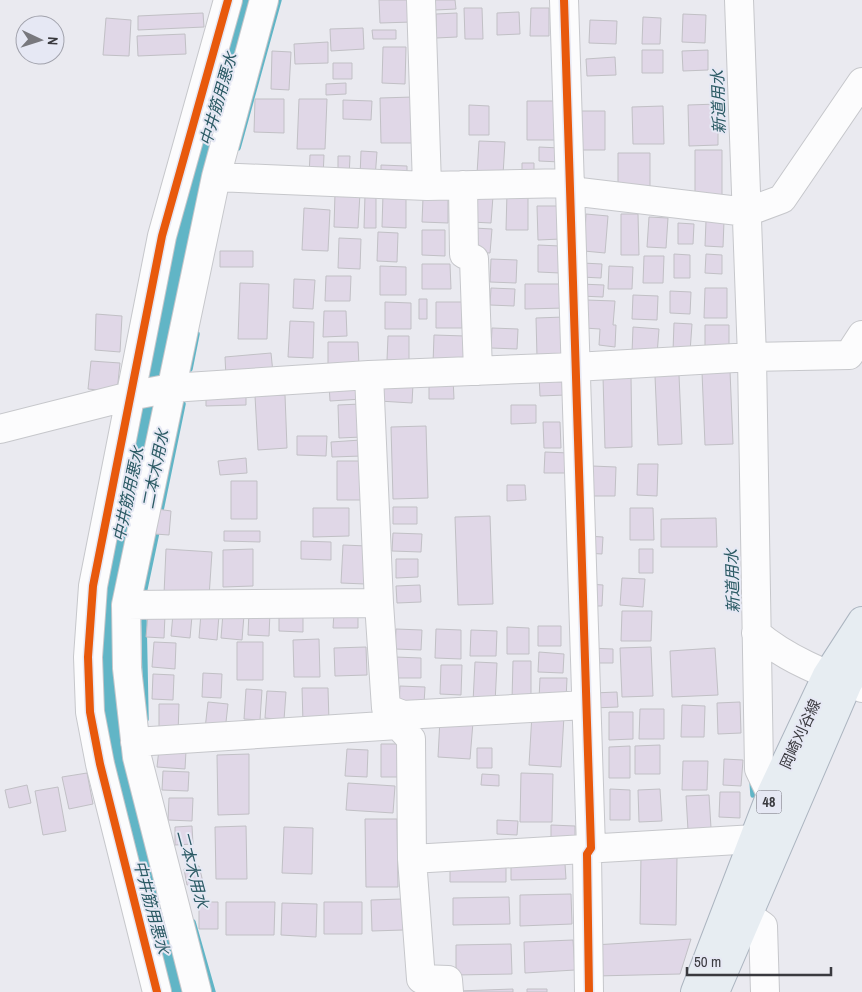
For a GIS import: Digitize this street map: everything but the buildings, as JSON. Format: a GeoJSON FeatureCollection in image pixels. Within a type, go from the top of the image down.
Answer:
{"type":"FeatureCollection","features":[{"type":"Feature","properties":{"kind":"main road","name":"岡崎刈谷線"},"geometry":{"type":"LineString","coordinates":[[716,992],[747,915],[850,677],[862,621]]}},
{"type":"Feature","properties":{"kind":"main road","name":"岡崎刈谷線"},"geometry":{"type":"LineString","coordinates":[[695,992],[771,794],[850,677]]}},
{"type":"Feature","properties":{"kind":"street"},"geometry":{"type":"LineString","coordinates":[[157,992],[100,764],[90,712],[88,657],[93,586],[162,236],[228,0]]}},
{"type":"Feature","properties":{"kind":"street"},"geometry":{"type":"LineString","coordinates":[[197,992],[136,750],[127,668],[126,605],[216,177],[264,0]]}},
{"type":"Feature","properties":{"kind":"street"},"geometry":{"type":"LineString","coordinates":[[420,0],[427,186]]}},
{"type":"Feature","properties":{"kind":"street"},"geometry":{"type":"LineString","coordinates":[[564,0],[591,848],[587,854],[589,992]]}},
{"type":"Feature","properties":{"kind":"street"},"geometry":{"type":"LineString","coordinates":[[739,0],[752,357],[759,769],[771,794]]}},
{"type":"Feature","properties":{"kind":"street"},"geometry":{"type":"LineString","coordinates":[[216,177],[427,186],[571,187],[747,212],[782,198],[862,82]]}},
{"type":"Feature","properties":{"kind":"street"},"geometry":{"type":"LineString","coordinates":[[463,185],[464,254],[474,259],[478,371]]}},
{"type":"Feature","properties":{"kind":"street"},"geometry":{"type":"LineString","coordinates":[[0,429],[130,396],[171,388],[369,374],[575,367],[752,357],[849,355],[862,335]]}},
{"type":"Feature","properties":{"kind":"street"},"geometry":{"type":"LineString","coordinates":[[369,374],[379,603],[386,708],[400,720],[411,739],[412,859],[421,978],[448,980],[449,992]]}},
{"type":"Feature","properties":{"kind":"street"},"geometry":{"type":"LineString","coordinates":[[126,605],[379,603]]}},
{"type":"Feature","properties":{"kind":"street"},"geometry":{"type":"LineString","coordinates":[[756,633],[772,647],[850,677]]}},
{"type":"Feature","properties":{"kind":"street"},"geometry":{"type":"LineString","coordinates":[[100,764],[136,750],[400,720],[586,705]]}},
{"type":"Feature","properties":{"kind":"street"},"geometry":{"type":"LineString","coordinates":[[412,859],[755,838]]}},
{"type":"Feature","properties":{"kind":"street"},"geometry":{"type":"LineString","coordinates":[[747,915],[763,926],[765,992]]}},
{"type":"Feature","properties":{"kind":"waterway","name":"中井筋用悪水"},"geometry":{"type":"LineString","coordinates":[[174,992],[120,785],[107,711],[105,658],[108,593],[182,232],[246,0]]}},
{"type":"Feature","properties":{"kind":"waterway","name":"二本木用水"},"geometry":{"type":"LineString","coordinates":[[238,148],[279,0]]}},
{"type":"Feature","properties":{"kind":"waterway","name":"二本木用水"},"geometry":{"type":"LineString","coordinates":[[190,369],[197,334]]}},
{"type":"Feature","properties":{"kind":"waterway","name":"二本木用水"},"geometry":{"type":"LineString","coordinates":[[160,515],[183,404]]}},
{"type":"Feature","properties":{"kind":"waterway","name":"二本木用水"},"geometry":{"type":"LineString","coordinates":[[143,598],[158,527]]}},
{"type":"Feature","properties":{"kind":"waterway","name":"二本木用水"},"geometry":{"type":"LineString","coordinates":[[144,621],[146,719]]}},
{"type":"Feature","properties":{"kind":"waterway","name":"新道用水"},"geometry":{"type":"LineString","coordinates":[[752,780],[753,795]]}},
{"type":"Feature","properties":{"kind":"waterway","name":"二本木用水"},"geometry":{"type":"LineString","coordinates":[[193,922],[213,992]]}},
{"type":"Feature","properties":{"kind":"cycle path"},"geometry":{"type":"LineString","coordinates":[[157,992],[100,764],[90,712],[88,657],[93,586],[162,236],[228,0]]}},
{"type":"Feature","properties":{"kind":"cycle path"},"geometry":{"type":"LineString","coordinates":[[564,0],[591,848],[587,854],[589,992]]}}]}
